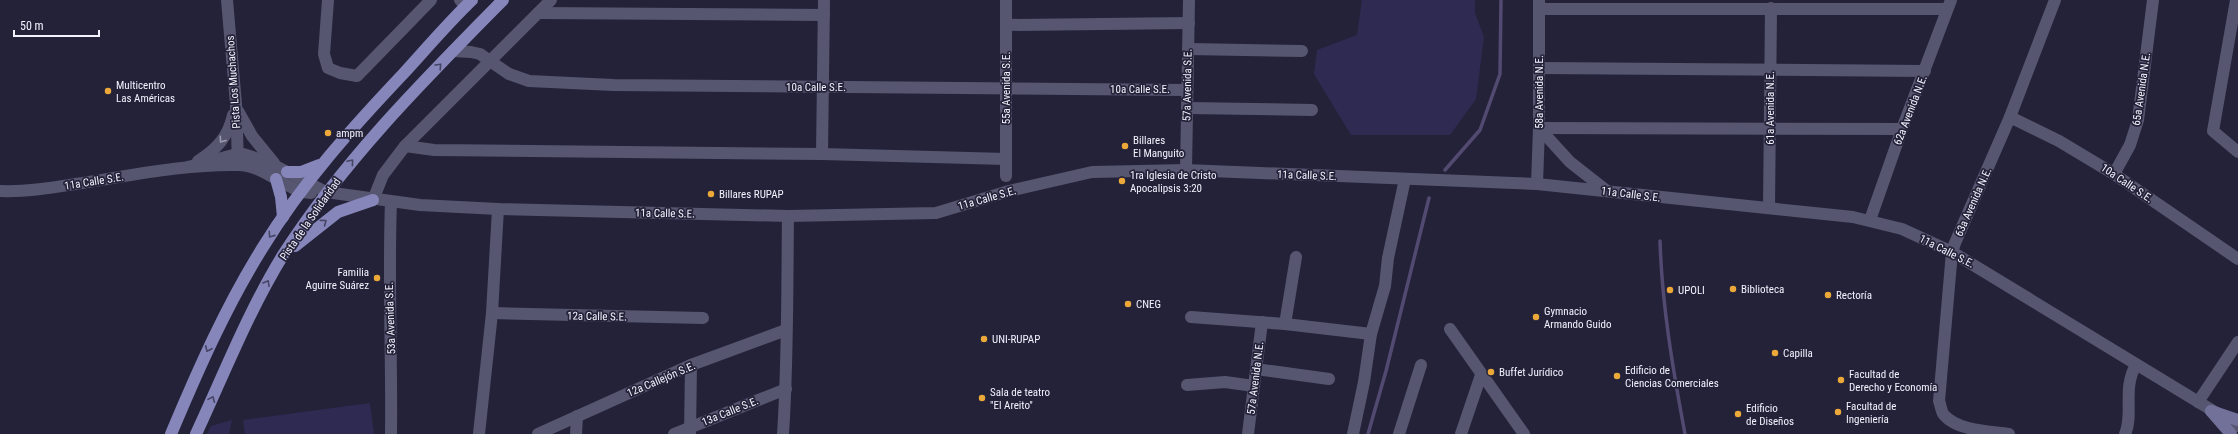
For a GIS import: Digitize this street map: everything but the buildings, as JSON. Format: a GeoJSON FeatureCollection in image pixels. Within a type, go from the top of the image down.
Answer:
{"type":"FeatureCollection","features":[{"type":"Feature","properties":{"kind":"main road","name":"Pista de la Solidaridad"},"geometry":{"type":"LineString","coordinates":[[196,434],[251,311],[283,256],[326,192],[371,138],[453,51],[504,0]]}},
{"type":"Feature","properties":{"kind":"main road","name":"Pista de la Solidaridad"},"geometry":{"type":"LineString","coordinates":[[171,434],[232,299],[263,246],[320,164],[466,2]]}},
{"type":"Feature","properties":{"kind":"main road"},"geometry":{"type":"LineString","coordinates":[[283,217],[280,173],[301,172],[320,164]]}},
{"type":"Feature","properties":{"kind":"main road"},"geometry":{"type":"LineString","coordinates":[[283,256],[338,212],[373,200]]}},
{"type":"Feature","properties":{"kind":"main road"},"geometry":{"type":"LineString","coordinates":[[2212,411],[2238,420]]}},
{"type":"Feature","properties":{"kind":"main road"},"geometry":{"type":"LineString","coordinates":[[2212,411],[2231,434]]}},
{"type":"Feature","properties":{"kind":"street","name":"Pista Los Muchachos"},"geometry":{"type":"LineString","coordinates":[[227,0],[236,104],[237,160]]}},
{"type":"Feature","properties":{"kind":"street"},"geometry":{"type":"LineString","coordinates":[[328,0],[324,54],[328,68],[340,73],[357,76],[431,0]]}},
{"type":"Feature","properties":{"kind":"street"},"geometry":{"type":"LineString","coordinates":[[373,200],[383,175],[405,146],[489,60],[551,0]]}},
{"type":"Feature","properties":{"kind":"street"},"geometry":{"type":"LineString","coordinates":[[822,154],[824,0]]}},
{"type":"Feature","properties":{"kind":"street","name":"55a Avenida S.E."},"geometry":{"type":"LineString","coordinates":[[1006,0],[1006,176]]}},
{"type":"Feature","properties":{"kind":"street","name":"57a Avenida S.E."},"geometry":{"type":"LineString","coordinates":[[1186,170],[1189,0]]}},
{"type":"Feature","properties":{"kind":"street","name":"63a Avenida N.E."},"geometry":{"type":"LineString","coordinates":[[2009,434],[1965,427],[1953,423],[1943,414],[1939,401],[1952,252],[2010,117],[2055,0]]}},
{"type":"Feature","properties":{"kind":"street","name":"65a Avenida N.E."},"geometry":{"type":"LineString","coordinates":[[2114,174],[2130,145],[2138,120],[2153,0]]}},
{"type":"Feature","properties":{"kind":"street"},"geometry":{"type":"LineString","coordinates":[[2236,0],[2235,20],[2213,130],[2214,133],[2238,152]]}},
{"type":"Feature","properties":{"kind":"street"},"geometry":{"type":"LineString","coordinates":[[1539,4],[1771,8],[1949,4]]}},
{"type":"Feature","properties":{"kind":"street","name":"58a Avenida N.E."},"geometry":{"type":"LineString","coordinates":[[1537,184],[1539,128],[1539,4]]}},
{"type":"Feature","properties":{"kind":"street","name":"62a Avenida N.E."},"geometry":{"type":"LineString","coordinates":[[1870,220],[1949,4]]}},
{"type":"Feature","properties":{"kind":"street","name":"61a Avenida N.E."},"geometry":{"type":"LineString","coordinates":[[1769,208],[1771,129],[1771,8]]}},
{"type":"Feature","properties":{"kind":"street"},"geometry":{"type":"LineString","coordinates":[[538,13],[824,15]]}},
{"type":"Feature","properties":{"kind":"street"},"geometry":{"type":"LineString","coordinates":[[1006,25],[1189,23]]}},
{"type":"Feature","properties":{"kind":"street"},"geometry":{"type":"LineString","coordinates":[[1188,49],[1302,51]]}},
{"type":"Feature","properties":{"kind":"street","name":"10a Calle S.E."},"geometry":{"type":"LineString","coordinates":[[453,51],[471,52],[489,60],[509,74],[529,81],[613,86],[1187,90]]}},
{"type":"Feature","properties":{"kind":"street"},"geometry":{"type":"LineString","coordinates":[[1539,68],[1925,71]]}},
{"type":"Feature","properties":{"kind":"street"},"geometry":{"type":"LineString","coordinates":[[188,167],[209,154],[221,143],[231,126],[236,104]]}},
{"type":"Feature","properties":{"kind":"street"},"geometry":{"type":"LineString","coordinates":[[236,104],[246,128],[280,173]]}},
{"type":"Feature","properties":{"kind":"street"},"geometry":{"type":"LineString","coordinates":[[1187,108],[1312,110]]}},
{"type":"Feature","properties":{"kind":"street","name":"10a Calle S.E."},"geometry":{"type":"LineString","coordinates":[[2010,117],[2059,142],[2114,174],[2238,259]]}},
{"type":"Feature","properties":{"kind":"street"},"geometry":{"type":"LineString","coordinates":[[1539,128],[1902,130]]}},
{"type":"Feature","properties":{"kind":"street"},"geometry":{"type":"LineString","coordinates":[[1539,128],[1570,162],[1607,191]]}},
{"type":"Feature","properties":{"kind":"street"},"geometry":{"type":"LineString","coordinates":[[405,146],[434,150],[822,154],[1006,159]]}},
{"type":"Feature","properties":{"kind":"street","name":"11a Calle S.E."},"geometry":{"type":"LineString","coordinates":[[0,191],[38,190],[237,160],[255,168],[280,173],[304,187],[326,192],[391,202],[498,209],[788,216],[936,214],[1009,191],[1092,172],[1186,170],[1537,184],[1769,208],[1870,220],[1902,229],[1952,252],[2238,426]]}},
{"type":"Feature","properties":{"kind":"street"},"geometry":{"type":"LineString","coordinates":[[1353,434],[1364,382],[1370,334],[1385,286],[1388,258],[1396,231],[1405,178]]}},
{"type":"Feature","properties":{"kind":"street","name":"53a Avenida S.E."},"geometry":{"type":"LineString","coordinates":[[391,202],[388,263],[392,363],[391,434]]}},
{"type":"Feature","properties":{"kind":"street"},"geometry":{"type":"LineString","coordinates":[[479,434],[492,313],[498,209]]}},
{"type":"Feature","properties":{"kind":"street"},"geometry":{"type":"LineString","coordinates":[[784,434],[788,216]]}},
{"type":"Feature","properties":{"kind":"street"},"geometry":{"type":"LineString","coordinates":[[1285,324],[1296,257]]}},
{"type":"Feature","properties":{"kind":"street","name":"12a Calle S.E."},"geometry":{"type":"LineString","coordinates":[[492,313],[703,318]]}},
{"type":"Feature","properties":{"kind":"street"},"geometry":{"type":"LineString","coordinates":[[1191,317],[1285,324],[1370,334]]}},
{"type":"Feature","properties":{"kind":"street","name":"57a Avenida N.E."},"geometry":{"type":"LineString","coordinates":[[1248,434],[1262,322]]}},
{"type":"Feature","properties":{"kind":"street"},"geometry":{"type":"LineString","coordinates":[[1450,329],[1523,434]]}},
{"type":"Feature","properties":{"kind":"street","name":"12a Callejón S.E."},"geometry":{"type":"LineString","coordinates":[[538,434],[691,366],[786,330]]}},
{"type":"Feature","properties":{"kind":"street"},"geometry":{"type":"LineString","coordinates":[[2198,402],[2238,342]]}},
{"type":"Feature","properties":{"kind":"street"},"geometry":{"type":"LineString","coordinates":[[1399,434],[1421,365]]}},
{"type":"Feature","properties":{"kind":"street"},"geometry":{"type":"LineString","coordinates":[[2125,434],[2129,384],[2131,373],[2136,365]]}},
{"type":"Feature","properties":{"kind":"street"},"geometry":{"type":"LineString","coordinates":[[690,430],[691,366]]}},
{"type":"Feature","properties":{"kind":"street"},"geometry":{"type":"LineString","coordinates":[[1256,369],[1329,379]]}},
{"type":"Feature","properties":{"kind":"street"},"geometry":{"type":"LineString","coordinates":[[1461,434],[1481,375]]}},
{"type":"Feature","properties":{"kind":"street"},"geometry":{"type":"LineString","coordinates":[[1187,384],[1225,382],[1254,386]]}},
{"type":"Feature","properties":{"kind":"street","name":"13a Calle S.E."},"geometry":{"type":"LineString","coordinates":[[674,434],[690,430],[786,389]]}},
{"type":"Feature","properties":{"kind":"street"},"geometry":{"type":"LineString","coordinates":[[576,416],[576,434]]}},
{"type":"Feature","properties":{"kind":"shaded area"},"geometry":{"type":"Polygon","coordinates":[[[1362,0],[1475,0],[1475,13],[1484,37],[1476,99],[1450,135],[1351,135],[1314,74],[1317,50],[1357,35],[1362,0]]]}},
{"type":"Feature","properties":{"kind":"shaded area"},"geometry":{"type":"Polygon","coordinates":[[[370,403],[374,434],[245,434],[243,420],[370,403]]]}},
{"type":"Feature","properties":{"kind":"shaded area"},"geometry":{"type":"Polygon","coordinates":[[[232,420],[229,434],[207,434],[211,426],[232,420]]]}},
{"type":"Feature","properties":{"kind":"waterway"},"geometry":{"type":"LineString","coordinates":[[1445,170],[1480,130],[1500,74],[1501,0]]}},
{"type":"Feature","properties":{"kind":"waterway"},"geometry":{"type":"LineString","coordinates":[[1368,434],[1386,371],[1429,198]]}},
{"type":"Feature","properties":{"kind":"waterway"},"geometry":{"type":"LineString","coordinates":[[1660,241],[1663,290],[1672,362],[1685,434]]}},
{"type":"Feature","properties":{"kind":"place","name":"Multicentro Las Américas"},"geometry":{"type":"Point","coordinates":[108,91]}},
{"type":"Feature","properties":{"kind":"place","name":"ampm"},"geometry":{"type":"Point","coordinates":[328,133]}},
{"type":"Feature","properties":{"kind":"place","name":"Billares El Manguito"},"geometry":{"type":"Point","coordinates":[1125,146]}},
{"type":"Feature","properties":{"kind":"place","name":"1ra Iglesia de Cristo Apocalipsis 3:20"},"geometry":{"type":"Point","coordinates":[1122,181]}},
{"type":"Feature","properties":{"kind":"place","name":"Billares RUPAP"},"geometry":{"type":"Point","coordinates":[711,194]}},
{"type":"Feature","properties":{"kind":"place","name":"Familia Aguirre Suárez"},"geometry":{"type":"Point","coordinates":[377,278]}},
{"type":"Feature","properties":{"kind":"place","name":"Biblioteca"},"geometry":{"type":"Point","coordinates":[1733,289]}},
{"type":"Feature","properties":{"kind":"place","name":"UPOLI"},"geometry":{"type":"Point","coordinates":[1670,290]}},
{"type":"Feature","properties":{"kind":"place","name":"Rectoría"},"geometry":{"type":"Point","coordinates":[1828,295]}},
{"type":"Feature","properties":{"kind":"place","name":"CNEG"},"geometry":{"type":"Point","coordinates":[1128,304]}},
{"type":"Feature","properties":{"kind":"place","name":"Gymnacio Armando Guido"},"geometry":{"type":"Point","coordinates":[1536,317]}},
{"type":"Feature","properties":{"kind":"place","name":"UNI-RUPAP"},"geometry":{"type":"Point","coordinates":[984,339]}},
{"type":"Feature","properties":{"kind":"place","name":"Capilla"},"geometry":{"type":"Point","coordinates":[1775,353]}},
{"type":"Feature","properties":{"kind":"place","name":"Buffet Jurídico"},"geometry":{"type":"Point","coordinates":[1491,372]}},
{"type":"Feature","properties":{"kind":"place","name":"Edificio de Ciencias Comerciales"},"geometry":{"type":"Point","coordinates":[1617,376]}},
{"type":"Feature","properties":{"kind":"place","name":"Facultad de Derecho y Economía"},"geometry":{"type":"Point","coordinates":[1841,380]}},
{"type":"Feature","properties":{"kind":"place","name":"Sala de teatro \"El Areito\""},"geometry":{"type":"Point","coordinates":[982,398]}},
{"type":"Feature","properties":{"kind":"place","name":"Facultad de Ingeniería"},"geometry":{"type":"Point","coordinates":[1838,412]}},
{"type":"Feature","properties":{"kind":"place","name":"Edificio de Diseños"},"geometry":{"type":"Point","coordinates":[1738,414]}}]}
